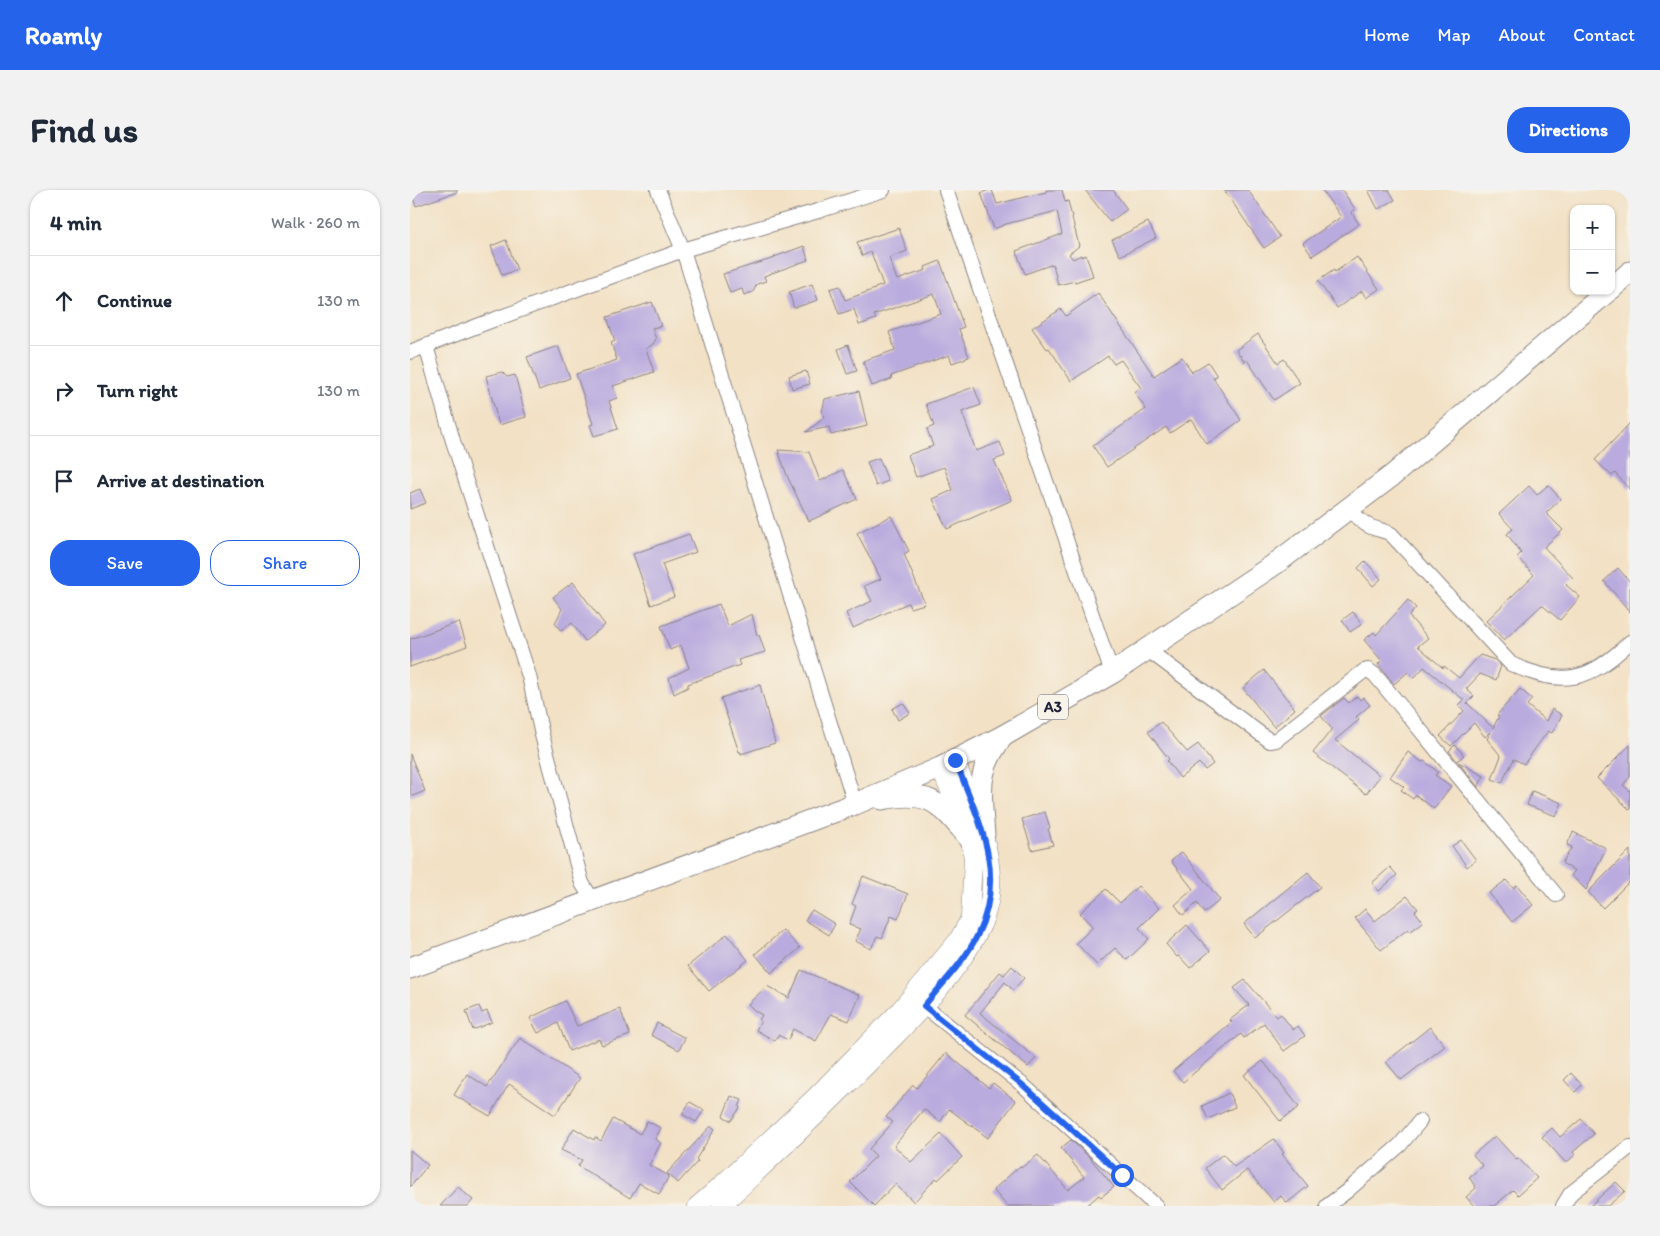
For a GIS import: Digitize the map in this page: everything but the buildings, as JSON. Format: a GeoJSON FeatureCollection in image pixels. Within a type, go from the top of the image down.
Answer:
{"type":"FeatureCollection","features":[{"type":"Feature","properties":{"kind":"highway"},"geometry":{"type":"LineString","coordinates":[[1615,285],[1630,272]]}},
{"type":"Feature","properties":{"kind":"highway","name":"A3"},"geometry":{"type":"LineString","coordinates":[[410,968],[855,804],[948,764],[1003,736],[1112,673],[1275,564],[1393,475],[1603,295]]}},
{"type":"Feature","properties":{"kind":"highway"},"geometry":{"type":"LineString","coordinates":[[977,837],[983,772],[996,745],[1003,736]]}},
{"type":"Feature","properties":{"kind":"highway"},"geometry":{"type":"LineString","coordinates":[[855,804],[897,796],[925,797],[933,801],[977,837]]}},
{"type":"Feature","properties":{"kind":"main road"},"geometry":{"type":"LineString","coordinates":[[721,1206],[830,1103],[924,1006],[959,964],[976,936],[985,916],[991,889],[990,864],[977,837],[948,764]]}},
{"type":"Feature","properties":{"kind":"main road"},"geometry":{"type":"LineString","coordinates":[[697,1206],[836,1076],[898,1012],[958,940],[970,918],[973,859],[977,837]]}},
{"type":"Feature","properties":{"kind":"street"},"geometry":{"type":"LineString","coordinates":[[658,190],[683,250],[855,804]]}},
{"type":"Feature","properties":{"kind":"street"},"geometry":{"type":"LineString","coordinates":[[410,352],[683,250],[883,190]]}},
{"type":"Feature","properties":{"kind":"street"},"geometry":{"type":"LineString","coordinates":[[946,190],[1112,673]]}},
{"type":"Feature","properties":{"kind":"street"},"geometry":{"type":"LineString","coordinates":[[426,346],[453,441],[530,676],[542,735],[582,883],[592,901]]}},
{"type":"Feature","properties":{"kind":"street"},"geometry":{"type":"LineString","coordinates":[[1349,508],[1359,519],[1371,527],[1391,534],[1511,664],[1534,674],[1553,677],[1562,678],[1584,675],[1602,666],[1630,642]]}},
{"type":"Feature","properties":{"kind":"street"},"geometry":{"type":"LineString","coordinates":[[1148,650],[1270,741],[1276,740],[1364,671],[1371,671],[1556,895]]}},
{"type":"Feature","properties":{"kind":"street"},"geometry":{"type":"LineString","coordinates":[[924,1006],[1024,1086],[1156,1206]]}},
{"type":"Feature","properties":{"kind":"street"},"geometry":{"type":"LineString","coordinates":[[1327,1206],[1400,1145],[1420,1121]]}},
{"type":"Feature","properties":{"kind":"street"},"geometry":{"type":"LineString","coordinates":[[1563,1206],[1571,1194],[1630,1147]]}},
{"type":"Feature","properties":{"kind":"route"},"geometry":{"type":"LineString","coordinates":[[955,760],[984,835],[990,864],[991,889],[985,916],[976,936],[959,964],[924,1006],[1024,1086],[1122,1175]]}}]}
